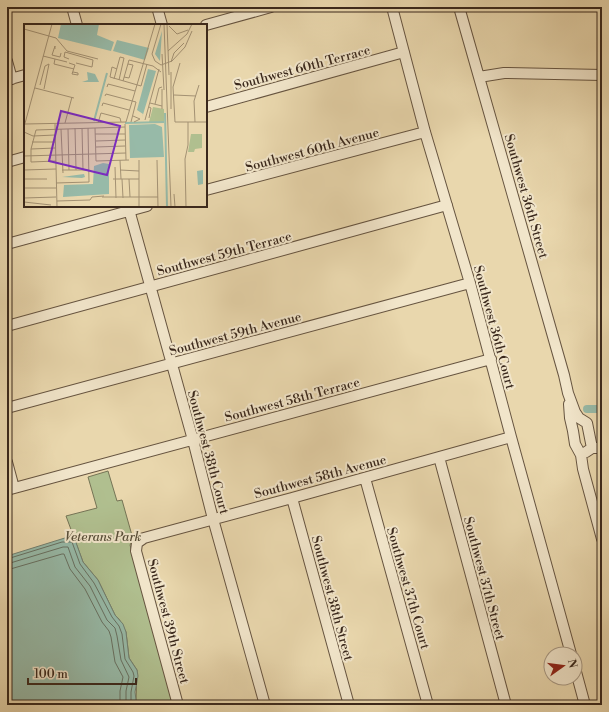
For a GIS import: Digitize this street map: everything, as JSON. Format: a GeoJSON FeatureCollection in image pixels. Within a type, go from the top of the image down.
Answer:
{"type":"FeatureCollection","features":[{"type":"Feature","properties":{"kind":"street"},"geometry":{"type":"LineString","coordinates":[[72,7],[77,24]]}},
{"type":"Feature","properties":{"kind":"street"},"geometry":{"type":"LineString","coordinates":[[157,7],[162,24]]}},
{"type":"Feature","properties":{"kind":"street"},"geometry":{"type":"LineString","coordinates":[[207,25],[237,12],[271,7]]}},
{"type":"Feature","properties":{"kind":"street","name":"Southwest 36th Court"},"geometry":{"type":"LineString","coordinates":[[392,7],[426,132],[470,283],[569,646]]}},
{"type":"Feature","properties":{"kind":"street","name":"Southwest 36th Street"},"geometry":{"type":"LineString","coordinates":[[459,7],[562,367],[568,393],[577,416],[587,423],[595,445]]}},
{"type":"Feature","properties":{"kind":"street","name":"Southwest 60th Terrace"},"geometry":{"type":"LineString","coordinates":[[207,107],[404,52]]}},
{"type":"Feature","properties":{"kind":"street"},"geometry":{"type":"LineString","coordinates":[[7,61],[10,79],[24,75]]}},
{"type":"Feature","properties":{"kind":"street"},"geometry":{"type":"LineString","coordinates":[[479,77],[504,73],[602,75]]}},
{"type":"Feature","properties":{"kind":"street","name":"Southwest 60th Avenue"},"geometry":{"type":"LineString","coordinates":[[207,190],[426,132]]}},
{"type":"Feature","properties":{"kind":"street"},"geometry":{"type":"LineString","coordinates":[[7,162],[24,157]]}},
{"type":"Feature","properties":{"kind":"street","name":"Southwest 59th Terrace"},"geometry":{"type":"LineString","coordinates":[[7,326],[447,205]]}},
{"type":"Feature","properties":{"kind":"street"},"geometry":{"type":"LineString","coordinates":[[7,244],[128,208]]}},
{"type":"Feature","properties":{"kind":"street","name":"Southwest 38th Court"},"geometry":{"type":"LineString","coordinates":[[128,208],[265,705]]}},
{"type":"Feature","properties":{"kind":"street","name":"Southwest 59th Avenue"},"geometry":{"type":"LineString","coordinates":[[7,408],[470,283]]}},
{"type":"Feature","properties":{"kind":"street","name":"Southwest 58th Terrace"},"geometry":{"type":"LineString","coordinates":[[11,489],[491,359]]}},
{"type":"Feature","properties":{"kind":"street","name":"Southwest 36th Street"},"geometry":{"type":"LineString","coordinates":[[568,393],[570,418],[574,431],[575,444],[581,454],[583,469],[602,539]]}},
{"type":"Feature","properties":{"kind":"street"},"geometry":{"type":"LineString","coordinates":[[574,431],[595,445],[581,454]]}},
{"type":"Feature","properties":{"kind":"street","name":"Southwest 58th Avenue"},"geometry":{"type":"LineString","coordinates":[[137,543],[144,538],[511,437]]}},
{"type":"Feature","properties":{"kind":"street","name":"Southwest 37th Street"},"geometry":{"type":"LineString","coordinates":[[439,457],[506,705]]}},
{"type":"Feature","properties":{"kind":"street"},"geometry":{"type":"LineString","coordinates":[[7,462],[11,489]]}},
{"type":"Feature","properties":{"kind":"street","name":"Southwest 37th Court"},"geometry":{"type":"LineString","coordinates":[[364,478],[428,705]]}},
{"type":"Feature","properties":{"kind":"street","name":"Southwest 38th Street"},"geometry":{"type":"LineString","coordinates":[[292,498],[349,705]]}},
{"type":"Feature","properties":{"kind":"street","name":"Southwest 39th Street"},"geometry":{"type":"LineString","coordinates":[[137,543],[136,551],[178,705]]}},
{"type":"Feature","properties":{"kind":"street"},"geometry":{"type":"LineString","coordinates":[[580,686],[585,705]]}},
{"type":"Feature","properties":{"kind":"green space","name":"Veterans Park"},"geometry":{"type":"Polygon","coordinates":[[[108,471],[117,501],[122,500],[133,539],[130,545],[174,705],[134,705],[136,700],[137,670],[129,658],[126,632],[115,615],[98,580],[83,562],[66,516],[97,508],[88,477],[108,471]]]}},
{"type":"Feature","properties":{"kind":"water"},"geometry":{"type":"Polygon","coordinates":[[[68,537],[74,537],[83,562],[98,580],[115,615],[123,624],[126,632],[129,658],[137,670],[138,676],[135,692],[136,700],[134,705],[7,705],[7,556],[68,537]]]}},
{"type":"Feature","properties":{"kind":"waterway"},"geometry":{"type":"LineString","coordinates":[[587,409],[602,409]]}}]}
